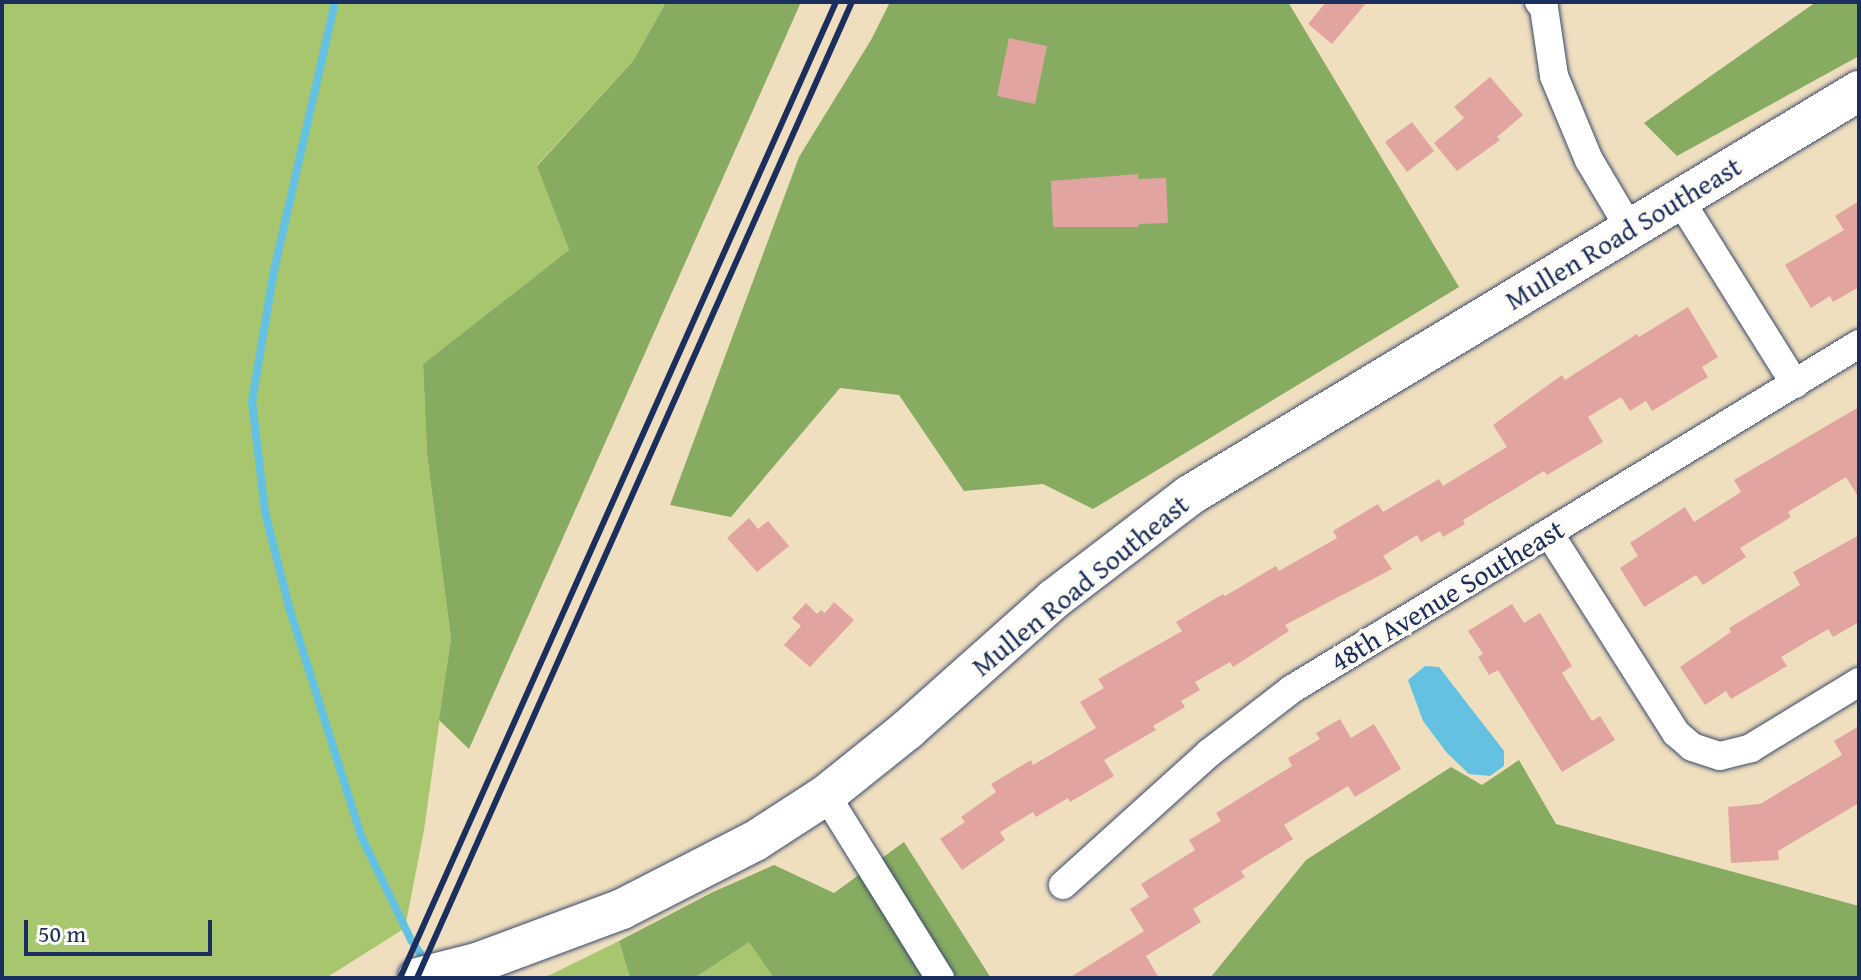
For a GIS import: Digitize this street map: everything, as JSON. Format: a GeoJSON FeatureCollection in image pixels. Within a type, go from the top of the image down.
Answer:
{"type":"FeatureCollection","features":[{"type":"Feature","properties":{"kind":"street"},"geometry":{"type":"LineString","coordinates":[[1539,2],[1544,8],[1554,76],[1589,160],[1630,229]]}},
{"type":"Feature","properties":{"kind":"street","name":"Mullen Road Southeast"},"geometry":{"type":"LineString","coordinates":[[418,978],[518,949],[622,909],[755,841],[826,795],[907,730],[1075,581],[1190,495],[1859,91]]}},
{"type":"Feature","properties":{"kind":"street"},"geometry":{"type":"LineString","coordinates":[[1680,200],[1795,384]]}},
{"type":"Feature","properties":{"kind":"street","name":"48th Avenue Southeast"},"geometry":{"type":"LineString","coordinates":[[1063,885],[1209,753],[1292,689],[1859,344]]}},
{"type":"Feature","properties":{"kind":"street"},"geometry":{"type":"LineString","coordinates":[[1549,533],[1676,733],[1692,747],[1720,756],[1751,748],[1859,682]]}},
{"type":"Feature","properties":{"kind":"street"},"geometry":{"type":"LineString","coordinates":[[826,795],[940,978]]}},
{"type":"Feature","properties":{"kind":"green space"},"geometry":{"type":"Polygon","coordinates":[[[2,2],[666,2],[633,61],[537,165],[569,250],[423,364],[427,454],[451,639],[424,830],[405,928],[326,978],[2,978],[2,2]]]}},
{"type":"Feature","properties":{"kind":"green space"},"geometry":{"type":"Polygon","coordinates":[[[666,2],[801,2],[469,749],[439,720],[451,639],[427,454],[423,364],[569,250],[537,166],[633,61],[666,2]]]}},
{"type":"Feature","properties":{"kind":"green space"},"geometry":{"type":"Polygon","coordinates":[[[890,2],[1288,2],[1459,287],[1093,509],[1043,484],[964,491],[899,395],[840,388],[731,517],[670,505],[799,157],[871,40],[890,2]]]}},
{"type":"Feature","properties":{"kind":"green space"},"geometry":{"type":"Polygon","coordinates":[[[1816,2],[1859,2],[1859,56],[1677,156],[1644,123],[1816,2]]]}},
{"type":"Feature","properties":{"kind":"green space"},"geometry":{"type":"Polygon","coordinates":[[[1519,760],[1556,824],[1859,906],[1859,978],[1210,978],[1306,860],[1451,767],[1482,785],[1519,760]]]}},
{"type":"Feature","properties":{"kind":"green space"},"geometry":{"type":"Polygon","coordinates":[[[904,842],[991,978],[774,978],[749,942],[694,978],[630,978],[619,941],[713,892],[774,865],[834,893],[904,842]]]}},
{"type":"Feature","properties":{"kind":"green space"},"geometry":{"type":"Polygon","coordinates":[[[619,941],[630,978],[539,978],[550,975],[619,941]]]}},
{"type":"Feature","properties":{"kind":"green space"},"geometry":{"type":"Polygon","coordinates":[[[749,941],[774,978],[694,978],[749,941]]]}},
{"type":"Feature","properties":{"kind":"water"},"geometry":{"type":"Polygon","coordinates":[[[1425,666],[1439,667],[1504,751],[1504,766],[1490,776],[1469,774],[1447,753],[1423,721],[1408,680],[1425,666]]]}},
{"type":"Feature","properties":{"kind":"building"},"geometry":{"type":"Polygon","coordinates":[[[1326,2],[1367,2],[1332,44],[1308,24],[1326,2]]]}},
{"type":"Feature","properties":{"kind":"building"},"geometry":{"type":"Polygon","coordinates":[[[1009,38],[1047,46],[1035,104],[997,96],[1009,38]]]}},
{"type":"Feature","properties":{"kind":"building"},"geometry":{"type":"Polygon","coordinates":[[[1490,77],[1523,115],[1497,137],[1500,140],[1457,171],[1434,143],[1464,118],[1454,107],[1490,77]]]}},
{"type":"Feature","properties":{"kind":"building"},"geometry":{"type":"Polygon","coordinates":[[[1412,122],[1434,151],[1407,172],[1385,142],[1412,122]]]}},
{"type":"Feature","properties":{"kind":"building"},"geometry":{"type":"Polygon","coordinates":[[[1138,174],[1138,179],[1166,178],[1168,223],[1138,224],[1139,227],[1053,227],[1051,181],[1138,174]]]}},
{"type":"Feature","properties":{"kind":"building"},"geometry":{"type":"Polygon","coordinates":[[[1859,201],[1859,287],[1833,302],[1830,296],[1811,308],[1785,265],[1844,230],[1835,216],[1859,201]]]}},
{"type":"Feature","properties":{"kind":"building"},"geometry":{"type":"Polygon","coordinates":[[[1688,307],[1718,357],[1702,367],[1708,377],[1652,411],[1646,401],[1630,411],[1621,397],[1588,417],[1603,442],[1547,475],[1544,471],[1463,520],[1465,524],[1443,537],[1440,531],[1421,542],[1417,535],[1383,556],[1392,569],[1285,625],[1289,631],[1233,667],[1230,662],[1195,682],[1200,690],[1181,701],[1185,707],[1153,726],[1156,730],[1104,760],[1114,776],[1070,802],[1068,798],[1036,817],[1033,812],[1000,832],[1005,840],[962,870],[940,839],[965,822],[961,817],[996,792],[991,784],[1031,760],[1033,765],[1096,728],[1080,702],[1104,688],[1098,679],[1182,631],[1176,622],[1223,594],[1225,596],[1276,566],[1279,571],[1337,538],[1333,531],[1378,504],[1383,512],[1439,479],[1443,486],[1507,447],[1493,425],[1562,375],[1565,380],[1637,334],[1639,337],[1688,307]]]}},
{"type":"Feature","properties":{"kind":"building"},"geometry":{"type":"Polygon","coordinates":[[[1859,407],[1859,498],[1846,477],[1788,512],[1791,517],[1740,548],[1746,557],[1703,585],[1696,575],[1644,607],[1620,568],[1638,556],[1630,543],[1685,507],[1694,522],[1741,492],[1734,480],[1859,407]]]}},
{"type":"Feature","properties":{"kind":"building"},"geometry":{"type":"Polygon","coordinates":[[[749,518],[758,529],[768,521],[789,546],[757,572],[727,538],[749,518]]]}},
{"type":"Feature","properties":{"kind":"building"},"geometry":{"type":"Polygon","coordinates":[[[1859,535],[1859,622],[1833,637],[1828,629],[1781,657],[1787,666],[1731,699],[1726,691],[1705,705],[1680,667],[1731,632],[1729,628],[1800,585],[1793,572],[1859,535]]]}},
{"type":"Feature","properties":{"kind":"building"},"geometry":{"type":"Polygon","coordinates":[[[834,602],[854,620],[810,667],[784,645],[801,626],[792,618],[806,603],[817,614],[821,610],[825,613],[834,602]]]}},
{"type":"Feature","properties":{"kind":"building"},"geometry":{"type":"Polygon","coordinates":[[[1512,604],[1524,623],[1540,613],[1572,666],[1562,673],[1592,721],[1600,716],[1615,740],[1562,772],[1498,670],[1489,675],[1478,657],[1483,654],[1468,631],[1512,604]]]}},
{"type":"Feature","properties":{"kind":"building"},"geometry":{"type":"Polygon","coordinates":[[[1340,719],[1351,738],[1374,724],[1401,769],[1355,797],[1348,786],[1284,825],[1293,839],[1241,871],[1245,877],[1193,909],[1201,922],[1146,956],[1159,978],[1069,978],[1144,931],[1130,909],[1149,897],[1141,884],[1195,850],[1189,840],[1221,821],[1216,813],[1292,766],[1288,758],[1320,739],[1316,733],[1340,719]]]}},
{"type":"Feature","properties":{"kind":"building"},"geometry":{"type":"Polygon","coordinates":[[[1859,726],[1859,803],[1778,851],[1779,860],[1731,863],[1728,807],[1760,804],[1842,755],[1834,741],[1859,726]]]}},
{"type":"Feature","properties":{"kind":"waterway"},"geometry":{"type":"LineString","coordinates":[[335,2],[273,276],[252,401],[265,512],[289,607],[361,836],[411,940],[428,965]]}},
{"type":"Feature","properties":{"kind":"railway"},"geometry":{"type":"LineString","coordinates":[[400,978],[836,2]]}},
{"type":"Feature","properties":{"kind":"railway"},"geometry":{"type":"LineString","coordinates":[[417,978],[852,2]]}}]}
